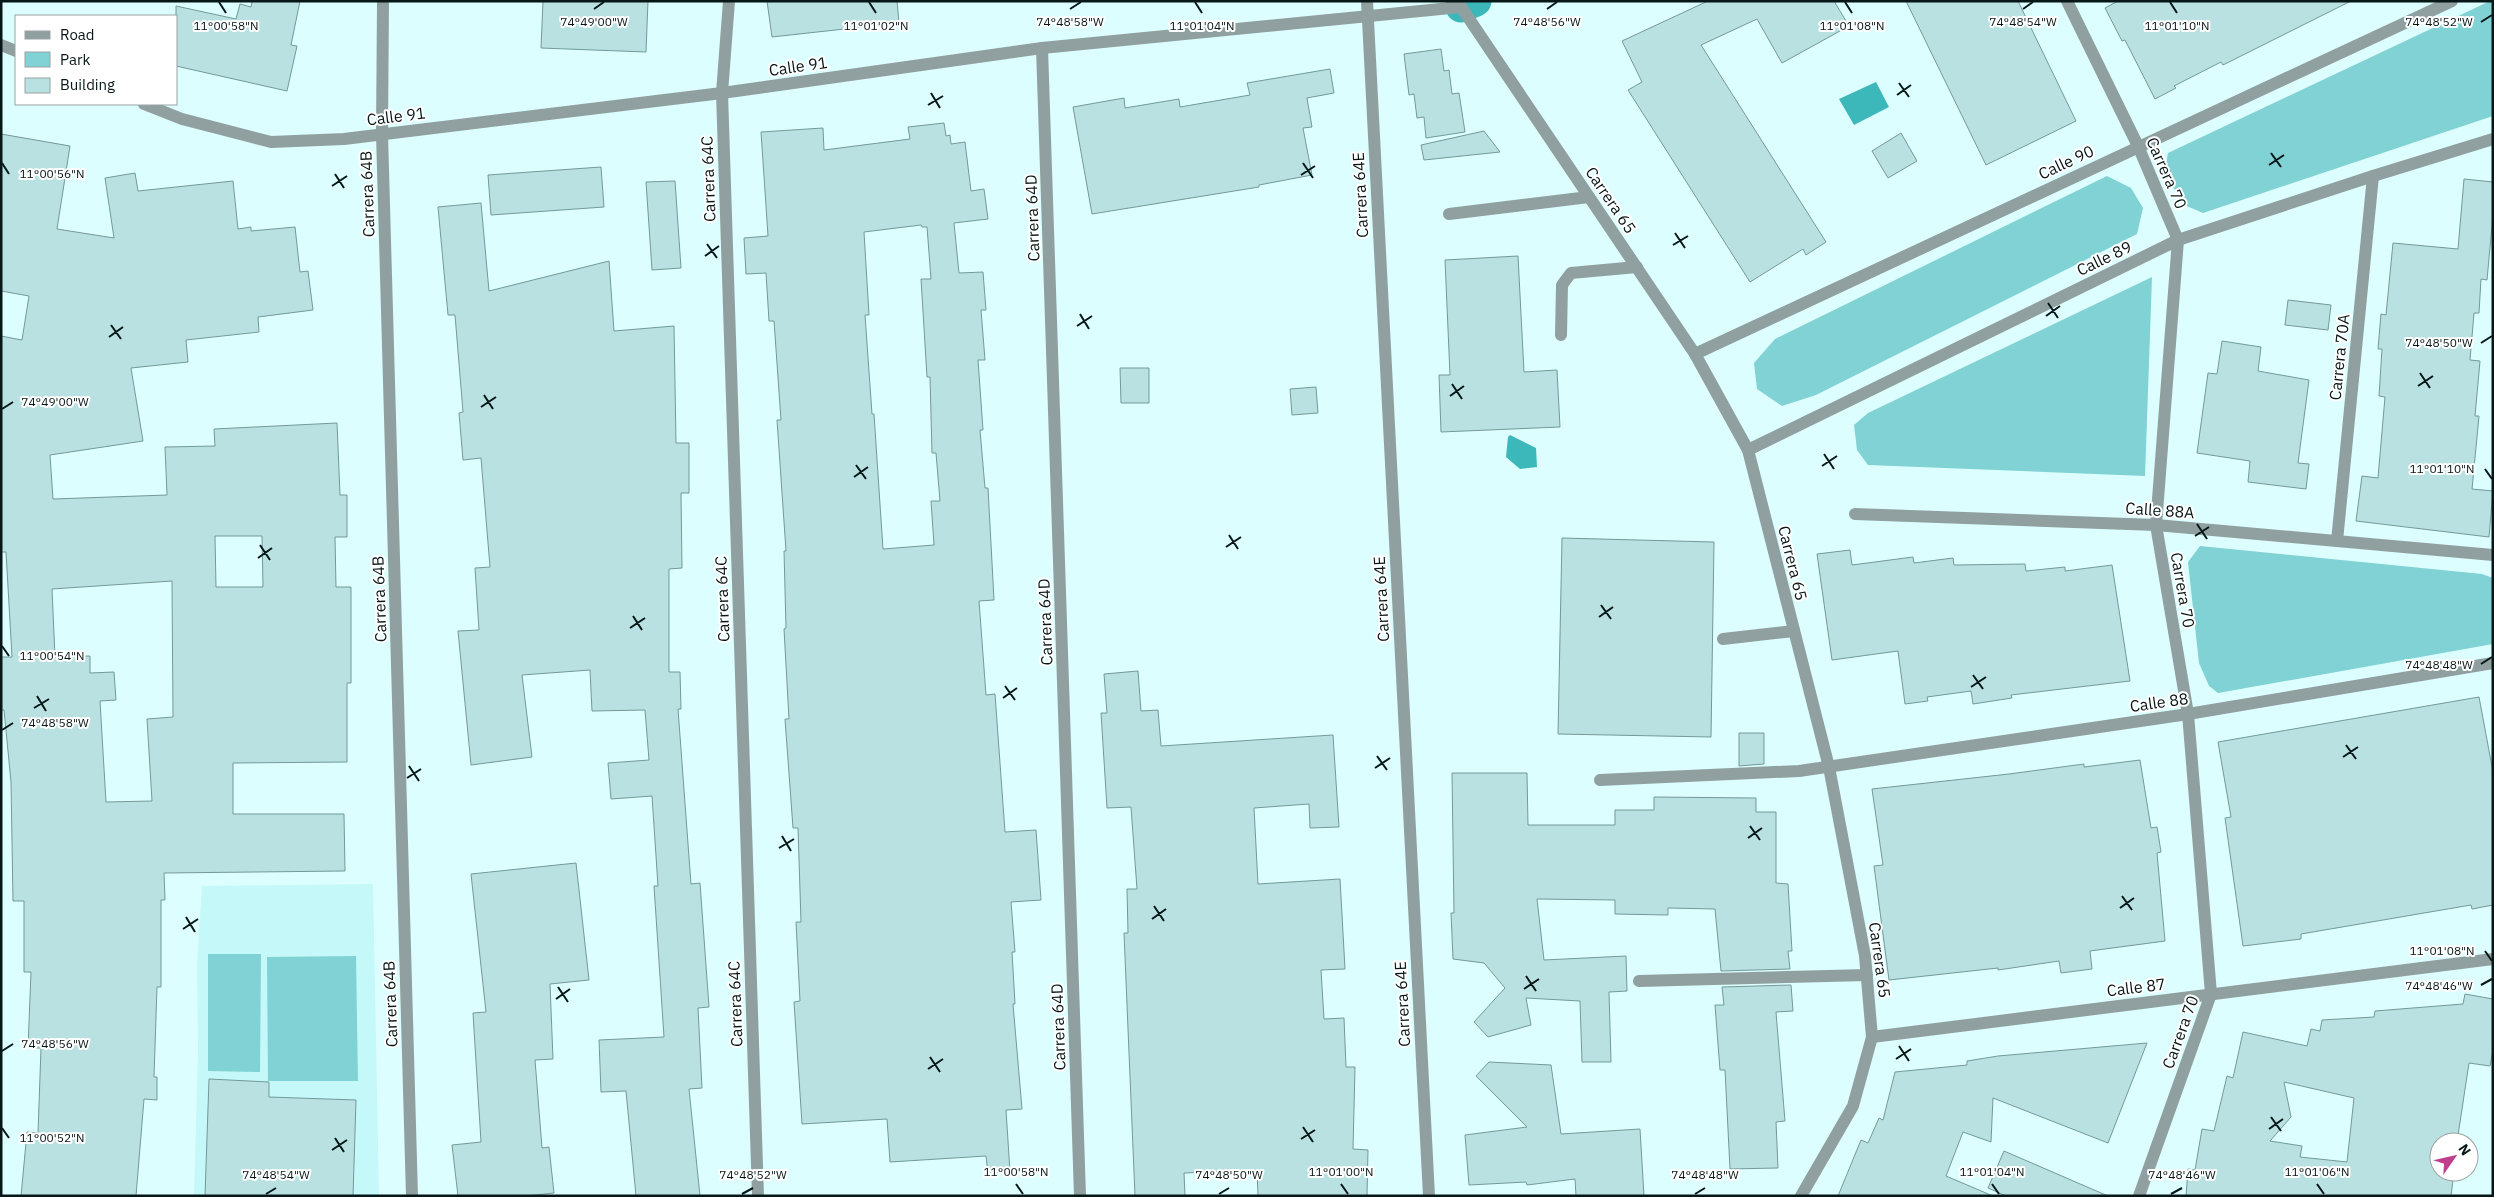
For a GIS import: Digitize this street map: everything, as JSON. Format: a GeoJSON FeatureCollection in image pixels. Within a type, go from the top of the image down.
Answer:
{"type":"FeatureCollection","features":[{"type":"Feature","properties":{"kind":"street","name":"Carrera 64B"},"geometry":{"type":"LineString","coordinates":[[384,1],[382,134],[412,1196]]}},
{"type":"Feature","properties":{"kind":"street","name":"Carrera 64C"},"geometry":{"type":"LineString","coordinates":[[729,1],[722,93],[758,1196]]}},
{"type":"Feature","properties":{"kind":"street","name":"Carrera 64E"},"geometry":{"type":"LineString","coordinates":[[1367,1],[1428,1196]]}},
{"type":"Feature","properties":{"kind":"street","name":"Carrera 70"},"geometry":{"type":"LineString","coordinates":[[2067,1],[2138,146],[2178,240],[2156,525],[2188,714],[2211,994],[2139,1196]]}},
{"type":"Feature","properties":{"kind":"street","name":"Calle 90"},"geometry":{"type":"LineString","coordinates":[[1695,354],[2452,1]]}},
{"type":"Feature","properties":{"kind":"street","name":"Calle 91"},"geometry":{"type":"LineString","coordinates":[[147,105],[182,119],[271,142],[344,139],[722,93],[1042,48],[1368,17],[1459,4]]}},
{"type":"Feature","properties":{"kind":"street","name":"Carrera 65"},"geometry":{"type":"LineString","coordinates":[[1459,4],[1695,354],[1748,450],[1829,767],[1867,975],[1872,1037],[1853,1106],[1801,1196]]}},
{"type":"Feature","properties":{"kind":"street"},"geometry":{"type":"LineString","coordinates":[[1,45],[15,51]]}},
{"type":"Feature","properties":{"kind":"street","name":"Carrera 64D"},"geometry":{"type":"LineString","coordinates":[[1042,48],[1080,1196]]}},
{"type":"Feature","properties":{"kind":"street","name":"Calle 89"},"geometry":{"type":"LineString","coordinates":[[1748,450],[2178,240],[2493,139]]}},
{"type":"Feature","properties":{"kind":"street","name":"Carrera 70A"},"geometry":{"type":"LineString","coordinates":[[2337,541],[2373,176]]}},
{"type":"Feature","properties":{"kind":"street"},"geometry":{"type":"LineString","coordinates":[[1449,214],[1589,198]]}},
{"type":"Feature","properties":{"kind":"street"},"geometry":{"type":"LineString","coordinates":[[1562,335],[1562,285],[1571,273],[1637,267]]}},
{"type":"Feature","properties":{"kind":"street","name":"Calle 88A"},"geometry":{"type":"LineString","coordinates":[[1855,514],[2156,525],[2493,555]]}},
{"type":"Feature","properties":{"kind":"street"},"geometry":{"type":"LineString","coordinates":[[1723,639],[1794,631]]}},
{"type":"Feature","properties":{"kind":"street","name":"Calle 88"},"geometry":{"type":"LineString","coordinates":[[1600,780],[1800,772],[2188,714],[2493,663]]}},
{"type":"Feature","properties":{"kind":"street","name":"Calle 87"},"geometry":{"type":"LineString","coordinates":[[1872,1037],[2493,959]]}},
{"type":"Feature","properties":{"kind":"street"},"geometry":{"type":"LineString","coordinates":[[1640,981],[1867,975]]}},
{"type":"Feature","properties":{"kind":"shaded area"},"geometry":{"type":"Polygon","coordinates":[[[1876,82],[1889,107],[1854,125],[1839,99],[1876,82]]]}},
{"type":"Feature","properties":{"kind":"shaded area"},"geometry":{"type":"Polygon","coordinates":[[[1510,435],[1536,448],[1537,467],[1520,469],[1506,457],[1508,437],[1510,435]]]}},
{"type":"Feature","properties":{"kind":"shaded area"},"geometry":{"type":"Polygon","coordinates":[[[373,884],[379,1196],[194,1196],[198,1050],[197,965],[202,886],[373,884]]]}},
{"type":"Feature","properties":{"kind":"green space"},"geometry":{"type":"Polygon","coordinates":[[[2493,1],[2493,116],[2203,213],[2182,204],[2165,171],[2168,153],[2493,1]]]}},
{"type":"Feature","properties":{"kind":"green space"},"geometry":{"type":"Polygon","coordinates":[[[2107,176],[2131,188],[2143,208],[2137,234],[1816,395],[1782,406],[1757,389],[1754,363],[1775,339],[2107,176]]]}},
{"type":"Feature","properties":{"kind":"green space"},"geometry":{"type":"Polygon","coordinates":[[[2152,277],[2145,476],[1868,465],[1857,450],[1854,425],[1868,413],[2152,277]]]}},
{"type":"Feature","properties":{"kind":"green space"},"geometry":{"type":"Polygon","coordinates":[[[2200,546],[2482,574],[2493,578],[2493,644],[2218,693],[2209,686],[2199,663],[2188,562],[2200,546]]]}},
{"type":"Feature","properties":{"kind":"green space"},"geometry":{"type":"Polygon","coordinates":[[[208,954],[261,954],[260,1072],[208,1071],[208,954]]]}},
{"type":"Feature","properties":{"kind":"green space"},"geometry":{"type":"Polygon","coordinates":[[[356,956],[358,1081],[268,1081],[267,957],[356,956]]]}},
{"type":"Feature","properties":{"kind":"building"},"geometry":{"type":"Polygon","coordinates":[[[252,1],[300,1],[291,45],[297,46],[287,91],[178,66],[178,15],[176,15],[176,6],[236,19],[240,4],[251,7],[252,1]]]}},
{"type":"Feature","properties":{"kind":"building"},"geometry":{"type":"Polygon","coordinates":[[[543,1],[648,1],[646,52],[541,48],[543,1]]]}},
{"type":"Feature","properties":{"kind":"building"},"geometry":{"type":"Polygon","coordinates":[[[767,1],[897,1],[899,23],[772,37],[767,1]]]}},
{"type":"Feature","properties":{"kind":"building"},"geometry":{"type":"Polygon","coordinates":[[[1708,1],[1834,1],[1849,26],[1782,63],[1757,19],[1701,45],[1826,242],[1806,255],[1803,249],[1750,282],[1628,90],[1642,82],[1622,41],[1708,1]]]}},
{"type":"Feature","properties":{"kind":"building"},"geometry":{"type":"Polygon","coordinates":[[[1906,1],[2018,1],[2076,121],[1986,165],[1906,1]]]}},
{"type":"Feature","properties":{"kind":"building"},"geometry":{"type":"Polygon","coordinates":[[[2118,1],[2351,1],[2223,65],[2221,62],[2174,86],[2176,88],[2155,99],[2125,40],[2122,41],[2105,8],[2118,1]]]}},
{"type":"Feature","properties":{"kind":"building"},"geometry":{"type":"Polygon","coordinates":[[[1441,49],[1444,71],[1449,70],[1452,94],[1459,93],[1465,132],[1426,138],[1424,117],[1417,118],[1414,94],[1409,95],[1404,54],[1441,49]]]}},
{"type":"Feature","properties":{"kind":"building"},"geometry":{"type":"Polygon","coordinates":[[[1330,69],[1334,93],[1307,98],[1312,127],[1303,128],[1312,175],[1259,185],[1259,187],[1092,214],[1073,107],[1124,98],[1125,108],[1179,99],[1180,107],[1250,95],[1247,83],[1330,69]]]}},
{"type":"Feature","properties":{"kind":"building"},"geometry":{"type":"Polygon","coordinates":[[[944,123],[946,136],[950,135],[951,144],[965,142],[971,191],[984,189],[988,219],[954,223],[959,273],[983,272],[986,310],[981,310],[985,360],[978,360],[983,430],[980,430],[985,488],[988,488],[994,600],[979,601],[986,695],[995,694],[1005,832],[1036,830],[1041,900],[1011,902],[1015,952],[1012,952],[1015,1004],[1013,1004],[1022,1109],[1006,1110],[1010,1172],[988,1173],[986,1156],[890,1162],[887,1119],[802,1124],[794,1002],[800,1001],[796,922],[801,922],[798,828],[793,828],[785,719],[789,719],[784,629],[786,628],[784,551],[786,551],[777,420],[781,420],[774,321],[769,321],[766,273],[746,274],[744,238],[768,236],[761,132],[823,128],[824,150],[910,139],[908,127],[944,123]],[[921,225],[864,232],[869,315],[865,315],[883,549],[934,545],[931,501],[940,501],[936,453],[932,453],[930,377],[927,377],[921,279],[931,279],[927,227],[922,227],[921,225]]]}},
{"type":"Feature","properties":{"kind":"building"},"geometry":{"type":"Polygon","coordinates":[[[1484,131],[1500,152],[1424,160],[1421,145],[1484,131]]]}},
{"type":"Feature","properties":{"kind":"building"},"geometry":{"type":"Polygon","coordinates":[[[1901,133],[1917,161],[1888,178],[1872,151],[1901,133]]]}},
{"type":"Feature","properties":{"kind":"building"},"geometry":{"type":"Polygon","coordinates":[[[1,134],[70,146],[57,229],[114,238],[105,178],[135,173],[138,191],[233,181],[238,229],[251,227],[251,231],[295,227],[300,272],[308,271],[313,310],[258,317],[259,332],[186,340],[188,362],[131,368],[143,441],[50,455],[53,499],[167,495],[165,447],[215,446],[214,429],[337,423],[340,495],[347,495],[347,537],[335,537],[336,587],[351,587],[351,683],[347,683],[347,762],[233,763],[233,814],[344,814],[345,871],[164,873],[165,900],[161,900],[161,987],[157,987],[154,1077],[157,1077],[157,1100],[144,1099],[136,1196],[21,1196],[27,1132],[38,1133],[41,1048],[28,1048],[31,972],[24,972],[24,901],[13,901],[11,782],[4,710],[1,710],[1,657],[12,657],[6,552],[1,552],[1,336],[22,340],[29,296],[1,291],[1,134]],[[215,536],[216,587],[263,587],[262,536],[215,536]],[[172,581],[52,589],[55,657],[90,656],[90,673],[114,672],[116,700],[100,701],[106,802],[152,801],[147,719],[173,717],[172,581]]]}},
{"type":"Feature","properties":{"kind":"building"},"geometry":{"type":"Polygon","coordinates":[[[601,167],[604,207],[491,215],[488,175],[601,167]]]}},
{"type":"Feature","properties":{"kind":"building"},"geometry":{"type":"Polygon","coordinates":[[[2464,179],[2493,182],[2493,215],[2487,280],[2481,279],[2479,313],[2474,313],[2470,360],[2480,361],[2475,416],[2479,416],[2472,489],[2493,491],[2489,537],[2356,521],[2362,476],[2378,478],[2385,397],[2379,396],[2382,349],[2378,349],[2381,314],[2386,315],[2393,243],[2458,249],[2464,179]]]}},
{"type":"Feature","properties":{"kind":"building"},"geometry":{"type":"Polygon","coordinates":[[[675,181],[681,268],[652,270],[646,182],[675,181]]]}},
{"type":"Feature","properties":{"kind":"building"},"geometry":{"type":"Polygon","coordinates":[[[481,203],[489,291],[609,261],[614,331],[674,326],[676,443],[689,443],[689,493],[681,493],[682,568],[669,569],[669,672],[680,672],[681,709],[678,709],[691,884],[700,883],[709,1007],[698,1008],[702,1088],[689,1089],[700,1196],[636,1196],[626,1091],[601,1092],[599,1040],[664,1037],[654,886],[658,886],[652,796],[611,799],[608,763],[649,760],[645,710],[592,711],[590,670],[522,675],[532,757],[471,765],[458,631],[479,630],[475,568],[490,567],[481,458],[463,460],[459,413],[463,412],[455,315],[448,315],[438,207],[481,203]]]}},
{"type":"Feature","properties":{"kind":"building"},"geometry":{"type":"Polygon","coordinates":[[[1518,256],[1524,372],[1557,370],[1560,427],[1441,432],[1439,375],[1450,375],[1445,260],[1518,256]]]}},
{"type":"Feature","properties":{"kind":"building"},"geometry":{"type":"Polygon","coordinates":[[[2288,300],[2331,305],[2328,330],[2285,325],[2288,300]]]}},
{"type":"Feature","properties":{"kind":"building"},"geometry":{"type":"Polygon","coordinates":[[[2222,341],[2261,347],[2258,371],[2309,380],[2298,463],[2309,464],[2306,489],[2248,482],[2250,461],[2197,453],[2208,373],[2217,374],[2222,341]]]}},
{"type":"Feature","properties":{"kind":"building"},"geometry":{"type":"Polygon","coordinates":[[[1120,368],[1149,368],[1149,403],[1121,403],[1120,368]]]}},
{"type":"Feature","properties":{"kind":"building"},"geometry":{"type":"Polygon","coordinates":[[[1316,387],[1318,413],[1292,415],[1290,389],[1316,387]]]}},
{"type":"Feature","properties":{"kind":"building"},"geometry":{"type":"Polygon","coordinates":[[[1562,538],[1714,542],[1711,737],[1558,734],[1562,538]]]}},
{"type":"Feature","properties":{"kind":"building"},"geometry":{"type":"Polygon","coordinates":[[[1850,550],[1852,565],[1913,557],[1914,563],[1953,558],[1954,565],[2025,564],[2026,571],[2065,567],[2065,571],[2112,565],[2130,681],[2011,695],[2012,698],[1973,704],[1971,691],[1927,697],[1928,701],[1905,704],[1898,651],[1832,660],[1817,554],[1850,550]]]}},
{"type":"Feature","properties":{"kind":"building"},"geometry":{"type":"Polygon","coordinates":[[[1138,671],[1141,711],[1158,710],[1161,746],[1333,735],[1339,827],[1310,828],[1309,804],[1254,808],[1258,884],[1340,879],[1345,969],[1321,970],[1324,1019],[1344,1018],[1346,1067],[1355,1067],[1353,1149],[1368,1150],[1367,1196],[1258,1196],[1257,1170],[1184,1173],[1185,1196],[1135,1196],[1124,933],[1128,933],[1127,889],[1137,889],[1131,807],[1107,808],[1101,713],[1107,713],[1104,674],[1138,671]]]}},
{"type":"Feature","properties":{"kind":"building"},"geometry":{"type":"Polygon","coordinates":[[[2479,697],[2493,772],[2493,905],[2472,909],[2471,905],[2301,934],[2301,939],[2243,946],[2225,818],[2231,817],[2218,742],[2479,697]]]}},
{"type":"Feature","properties":{"kind":"building"},"geometry":{"type":"Polygon","coordinates":[[[1739,733],[1764,733],[1764,764],[1739,766],[1739,733]]]}},
{"type":"Feature","properties":{"kind":"building"},"geometry":{"type":"Polygon","coordinates":[[[2140,760],[2151,828],[2157,827],[2161,852],[2157,853],[2165,941],[2090,951],[2092,969],[2061,973],[2059,961],[1998,970],[1998,968],[1889,980],[1874,866],[1883,865],[1872,789],[2084,764],[2084,767],[2140,760]]]}},
{"type":"Feature","properties":{"kind":"building"},"geometry":{"type":"Polygon","coordinates":[[[1452,773],[1527,773],[1528,825],[1615,825],[1615,810],[1654,810],[1654,797],[1756,798],[1756,812],[1776,812],[1776,883],[1788,884],[1792,951],[1788,951],[1790,969],[1721,971],[1715,909],[1668,908],[1668,915],[1615,914],[1615,900],[1537,899],[1544,960],[1626,956],[1627,991],[1609,992],[1611,1062],[1582,1062],[1580,1001],[1526,998],[1531,1025],[1488,1037],[1474,1022],[1505,988],[1484,963],[1453,959],[1451,913],[1454,913],[1452,773]]]}},
{"type":"Feature","properties":{"kind":"building"},"geometry":{"type":"Polygon","coordinates":[[[576,863],[589,980],[550,984],[553,1059],[535,1060],[542,1148],[549,1147],[554,1193],[526,1196],[458,1196],[452,1145],[481,1142],[473,1013],[486,1012],[471,874],[576,863]]]}},
{"type":"Feature","properties":{"kind":"building"},"geometry":{"type":"Polygon","coordinates":[[[1791,985],[1793,1011],[1776,1012],[1785,1121],[1776,1122],[1778,1168],[1730,1169],[1725,1070],[1720,1070],[1715,1005],[1724,1005],[1722,987],[1791,985]]]}},
{"type":"Feature","properties":{"kind":"building"},"geometry":{"type":"Polygon","coordinates":[[[2465,994],[2493,999],[2493,1050],[2490,1066],[2469,1063],[2459,1132],[2429,1132],[2429,1182],[2453,1182],[2451,1196],[2186,1196],[2188,1169],[2195,1170],[2202,1129],[2214,1131],[2227,1076],[2233,1078],[2243,1032],[2307,1046],[2311,1029],[2320,1031],[2322,1020],[2374,1017],[2375,1011],[2463,1004],[2465,994]],[[2284,1082],[2291,1117],[2270,1141],[2302,1146],[2300,1157],[2347,1162],[2354,1098],[2284,1082]]]}},
{"type":"Feature","properties":{"kind":"building"},"geometry":{"type":"Polygon","coordinates":[[[2147,1043],[2108,1143],[1993,1098],[1991,1142],[1963,1132],[1946,1176],[1993,1196],[1838,1196],[1861,1140],[1868,1143],[1879,1118],[1883,1120],[1895,1072],[1967,1065],[1967,1061],[1998,1056],[2147,1043]]]}},
{"type":"Feature","properties":{"kind":"building"},"geometry":{"type":"Polygon","coordinates":[[[1489,1062],[1551,1065],[1561,1134],[1640,1129],[1644,1196],[1576,1196],[1575,1179],[1527,1185],[1526,1182],[1469,1185],[1465,1135],[1527,1127],[1476,1076],[1489,1062]]]}},
{"type":"Feature","properties":{"kind":"building"},"geometry":{"type":"Polygon","coordinates":[[[209,1079],[269,1082],[269,1097],[356,1100],[353,1196],[205,1196],[209,1079]]]}},
{"type":"Feature","properties":{"kind":"building"},"geometry":{"type":"Polygon","coordinates":[[[2004,1151],[2108,1196],[2006,1196],[1988,1188],[2004,1151]]]}},
{"type":"Feature","properties":{"kind":"waterway"},"geometry":{"type":"LineString","coordinates":[[1461,7],[1476,1]]}}]}
